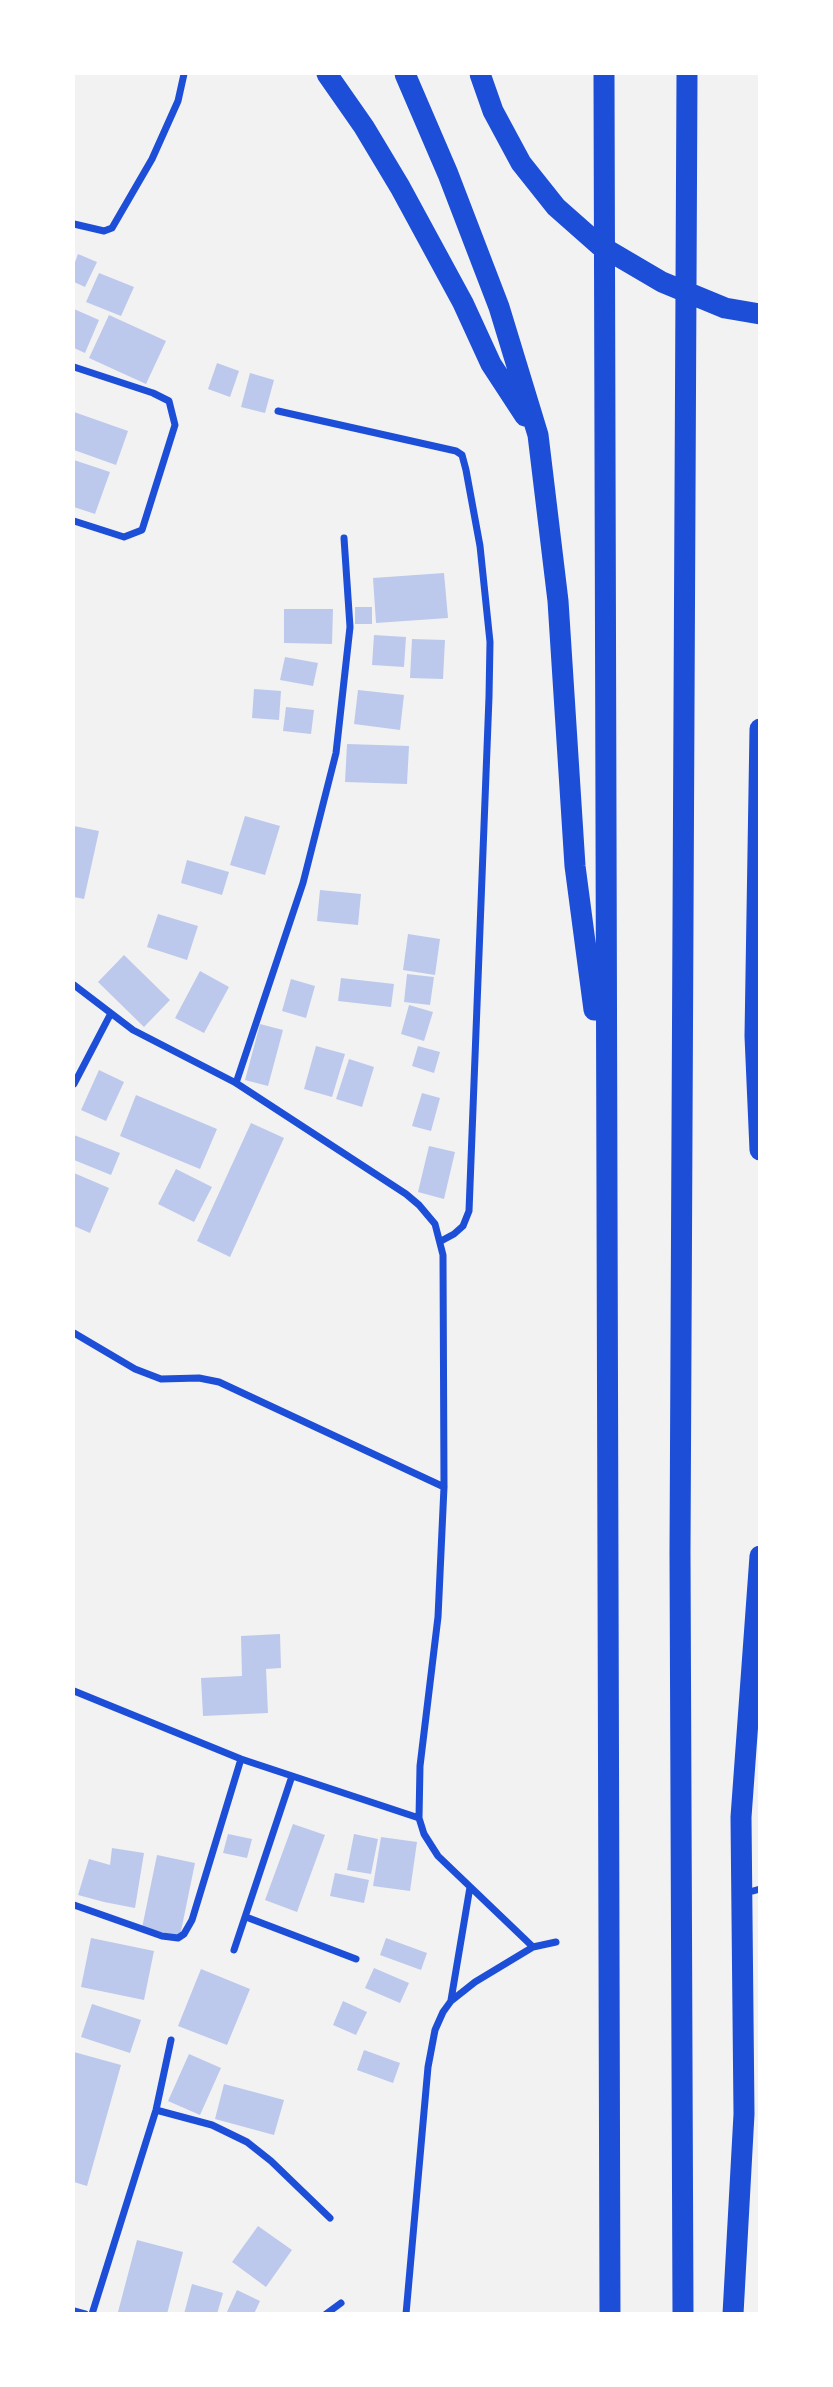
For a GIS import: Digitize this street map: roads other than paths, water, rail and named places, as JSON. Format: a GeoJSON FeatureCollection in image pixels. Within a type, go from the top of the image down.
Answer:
{"type":"FeatureCollection","features":[{"type":"Feature","properties":{"kind":"highway"},"geometry":{"type":"LineString","coordinates":[[327,74],[364,127],[400,187],[463,303],[491,365],[538,435]]}},
{"type":"Feature","properties":{"kind":"highway"},"geometry":{"type":"LineString","coordinates":[[405,74],[448,174],[499,307],[538,435],[558,601],[575,866],[605,1099]]}},
{"type":"Feature","properties":{"kind":"highway"},"geometry":{"type":"LineString","coordinates":[[480,74],[493,111],[521,163],[556,207],[599,245],[662,282],[725,308],[760,314]]}},
{"type":"Feature","properties":{"kind":"highway"},"geometry":{"type":"LineString","coordinates":[[604,74],[610,2314]]}},
{"type":"Feature","properties":{"kind":"highway"},"geometry":{"type":"LineString","coordinates":[[683,2314],[680,1551],[687,74]]}},
{"type":"Feature","properties":{"kind":"highway"},"geometry":{"type":"LineString","coordinates":[[760,729],[757,1026],[760,1150]]}},
{"type":"Feature","properties":{"kind":"highway"},"geometry":{"type":"LineString","coordinates":[[733,2314],[744,2115],[741,1816],[760,1556]]}},
{"type":"Feature","properties":{"kind":"street"},"geometry":{"type":"LineString","coordinates":[[74,224],[104,231],[113,228],[152,159],[178,101],[184,74]]}},
{"type":"Feature","properties":{"kind":"street"},"geometry":{"type":"LineString","coordinates":[[74,367],[153,393],[169,401],[175,425],[142,530],[124,537],[74,521]]}},
{"type":"Feature","properties":{"kind":"street"},"geometry":{"type":"LineString","coordinates":[[278,411],[456,451],[462,455],[466,470],[480,546],[486,601],[490,642],[489,697],[469,1211],[463,1226],[440,1241]]}},
{"type":"Feature","properties":{"kind":"street"},"geometry":{"type":"LineString","coordinates":[[236,1083],[303,883],[336,752],[350,627],[344,538]]}},
{"type":"Feature","properties":{"kind":"street"},"geometry":{"type":"LineString","coordinates":[[74,985],[110,1015],[156,1044],[236,1083],[406,1194],[435,1224],[443,1255],[444,1487],[438,1617],[420,1766],[419,1818],[438,1856],[533,1947]]}},
{"type":"Feature","properties":{"kind":"street"},"geometry":{"type":"LineString","coordinates":[[74,1084],[110,1015]]}},
{"type":"Feature","properties":{"kind":"street"},"geometry":{"type":"LineString","coordinates":[[74,1333],[135,1369],[160,1379],[199,1378],[219,1382],[444,1487]]}},
{"type":"Feature","properties":{"kind":"street"},"geometry":{"type":"LineString","coordinates":[[74,1691],[241,1759],[419,1818]]}},
{"type":"Feature","properties":{"kind":"street"},"geometry":{"type":"LineString","coordinates":[[74,1905],[162,1936],[178,1938],[184,1934],[192,1920],[241,1759]]}},
{"type":"Feature","properties":{"kind":"street"},"geometry":{"type":"LineString","coordinates":[[234,1950],[292,1776]]}},
{"type":"Feature","properties":{"kind":"street"},"geometry":{"type":"LineString","coordinates":[[451,2001],[470,1887]]}},
{"type":"Feature","properties":{"kind":"street"},"geometry":{"type":"LineString","coordinates":[[246,1917],[356,1959]]}},
{"type":"Feature","properties":{"kind":"street"},"geometry":{"type":"LineString","coordinates":[[406,2314],[429,2058],[435,2030],[451,2001],[475,1982],[533,1947],[556,1941]]}},
{"type":"Feature","properties":{"kind":"street"},"geometry":{"type":"LineString","coordinates":[[92,2314],[156,2110],[171,2040]]}},
{"type":"Feature","properties":{"kind":"street"},"geometry":{"type":"LineString","coordinates":[[156,2110],[212,2125],[247,2142],[271,2161],[330,2218]]}},
{"type":"Feature","properties":{"kind":"street"},"geometry":{"type":"LineString","coordinates":[[326,2314],[341,2303]]}},
{"type":"Feature","properties":{"kind":"street"},"geometry":{"type":"LineString","coordinates":[[74,2311],[85,2314]]}}]}
